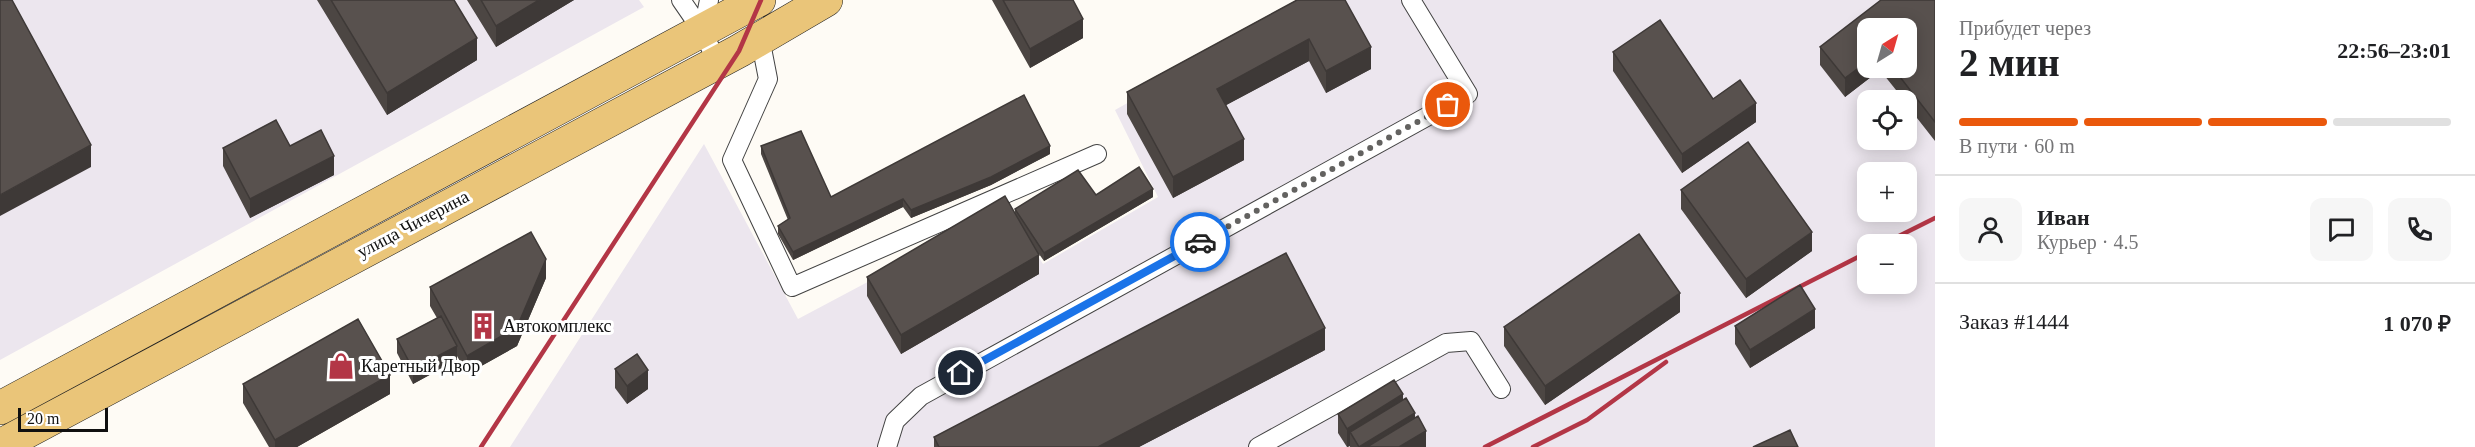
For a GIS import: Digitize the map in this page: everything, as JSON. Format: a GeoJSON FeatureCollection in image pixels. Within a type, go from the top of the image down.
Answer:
{"type":"FeatureCollection","features":[{"type":"Feature","properties":{"kind":"main road","name":"улица Чичерина"},"geometry":{"type":"LineString","coordinates":[[0,408],[759,0]]}},
{"type":"Feature","properties":{"kind":"main road","name":"улица Чичерина"},"geometry":{"type":"LineString","coordinates":[[0,446],[717,62],[826,0]]}},
{"type":"Feature","properties":{"kind":"lane"},"geometry":{"type":"LineString","coordinates":[[681,0],[703,32],[717,62]]}},
{"type":"Feature","properties":{"kind":"lane"},"geometry":{"type":"LineString","coordinates":[[703,32],[709,0]]}},
{"type":"Feature","properties":{"kind":"lane"},"geometry":{"type":"LineString","coordinates":[[887,447],[895,421],[921,396],[1468,94],[1411,0]]}},
{"type":"Feature","properties":{"kind":"lane"},"geometry":{"type":"LineString","coordinates":[[760,38],[768,79],[732,160],[792,287],[1097,154]]}},
{"type":"Feature","properties":{"kind":"lane"},"geometry":{"type":"LineString","coordinates":[[1258,447],[1446,343],[1471,341],[1501,389]]}},
{"type":"Feature","properties":{"kind":"shaded area"},"geometry":{"type":"Polygon","coordinates":[[[0,0],[639,0],[644,7],[0,360],[0,0]]]}},
{"type":"Feature","properties":{"kind":"shaded area"},"geometry":{"type":"Polygon","coordinates":[[[1310,0],[1935,0],[1935,447],[510,447],[704,144],[798,319],[1007,208],[1043,264],[1158,197],[1115,110],[1310,0]]]}},
{"type":"Feature","properties":{"kind":"building"},"geometry":{"type":"Polygon","coordinates":[[[0,0],[12,0],[91,145],[0,195],[0,0]]]}},
{"type":"Feature","properties":{"kind":"building"},"geometry":{"type":"Polygon","coordinates":[[[331,0],[454,0],[477,38],[387,93],[331,0]]]}},
{"type":"Feature","properties":{"kind":"building"},"geometry":{"type":"Polygon","coordinates":[[[481,0],[539,0],[496,26],[481,0]]]}},
{"type":"Feature","properties":{"kind":"building"},"geometry":{"type":"Polygon","coordinates":[[[1003,0],[1073,0],[1083,19],[1030,49],[1003,0]]]}},
{"type":"Feature","properties":{"kind":"building"},"geometry":{"type":"Polygon","coordinates":[[[1297,0],[1345,0],[1371,47],[1326,71],[1309,39],[1217,89],[1244,139],[1173,177],[1127,92],[1297,0]]]}},
{"type":"Feature","properties":{"kind":"building"},"geometry":{"type":"Polygon","coordinates":[[[1881,0],[1935,0],[1935,122],[1917,99],[1917,90],[1910,90],[1901,78],[1917,78],[1917,18],[1858,18],[1881,0]]]}},
{"type":"Feature","properties":{"kind":"building"},"geometry":{"type":"Polygon","coordinates":[[[1857,18],[1857,69],[1845,78],[1820,47],[1857,18]]]}},
{"type":"Feature","properties":{"kind":"building"},"geometry":{"type":"Polygon","coordinates":[[[1660,20],[1713,99],[1740,80],[1756,103],[1682,154],[1613,52],[1660,20]]]}},
{"type":"Feature","properties":{"kind":"building"},"geometry":{"type":"Polygon","coordinates":[[[1024,95],[1050,146],[991,177],[911,210],[903,199],[793,252],[778,226],[790,218],[761,146],[801,131],[831,197],[1024,95]]]}},
{"type":"Feature","properties":{"kind":"building"},"geometry":{"type":"Polygon","coordinates":[[[276,120],[290,146],[321,130],[334,156],[250,199],[223,148],[276,120]]]}},
{"type":"Feature","properties":{"kind":"building"},"geometry":{"type":"Polygon","coordinates":[[[1748,142],[1812,232],[1746,279],[1681,190],[1748,142]]]}},
{"type":"Feature","properties":{"kind":"building"},"geometry":{"type":"Polygon","coordinates":[[[1139,167],[1153,189],[1044,253],[1015,209],[1078,170],[1096,195],[1139,167]]]}},
{"type":"Feature","properties":{"kind":"building"},"geometry":{"type":"Polygon","coordinates":[[[1005,196],[1039,255],[901,335],[867,277],[1005,196]]]}},
{"type":"Feature","properties":{"kind":"building","name":"Автокомплекс"},"geometry":{"type":"Polygon","coordinates":[[[531,232],[546,259],[517,327],[467,356],[430,287],[531,232]]]}},
{"type":"Feature","properties":{"kind":"building"},"geometry":{"type":"Polygon","coordinates":[[[1639,234],[1680,293],[1545,386],[1504,327],[1639,234]]]}},
{"type":"Feature","properties":{"kind":"building"},"geometry":{"type":"Polygon","coordinates":[[[1286,253],[1325,328],[1098,447],[939,447],[934,437],[1286,253]]]}},
{"type":"Feature","properties":{"kind":"building"},"geometry":{"type":"Polygon","coordinates":[[[1800,285],[1815,309],[1750,350],[1735,326],[1800,285]]]}},
{"type":"Feature","properties":{"kind":"building"},"geometry":{"type":"Polygon","coordinates":[[[441,316],[457,346],[413,369],[397,339],[441,316]]]}},
{"type":"Feature","properties":{"kind":"building","name":"Каретный Двор"},"geometry":{"type":"Polygon","coordinates":[[[358,319],[390,375],[275,440],[243,384],[358,319]]]}},
{"type":"Feature","properties":{"kind":"building"},"geometry":{"type":"Polygon","coordinates":[[[637,354],[648,370],[627,386],[615,369],[637,354]]]}},
{"type":"Feature","properties":{"kind":"building"},"geometry":{"type":"Polygon","coordinates":[[[1394,380],[1403,394],[1347,429],[1338,414],[1394,380]]]}},
{"type":"Feature","properties":{"kind":"building"},"geometry":{"type":"Polygon","coordinates":[[[1406,398],[1415,413],[1359,447],[1350,432],[1406,398]]]}},
{"type":"Feature","properties":{"kind":"building"},"geometry":{"type":"Polygon","coordinates":[[[1418,416],[1426,431],[1399,447],[1367,447],[1418,416]]]}},
{"type":"Feature","properties":{"kind":"building"},"geometry":{"type":"Polygon","coordinates":[[[1790,430],[1798,447],[1753,447],[1790,430]]]}},
{"type":"Feature","properties":{"kind":"railway"},"geometry":{"type":"LineString","coordinates":[[481,447],[739,51],[761,0]]}},
{"type":"Feature","properties":{"kind":"railway"},"geometry":{"type":"LineString","coordinates":[[1903,234],[1935,218]]}},
{"type":"Feature","properties":{"kind":"railway"},"geometry":{"type":"LineString","coordinates":[[1485,447],[1857,258]]}},
{"type":"Feature","properties":{"kind":"railway"},"geometry":{"type":"LineString","coordinates":[[1533,447],[1587,420],[1666,362]]}},
{"type":"Feature","properties":{"kind":"way so far"},"geometry":{"type":"LineString","coordinates":[[1200,242],[1448,105]]}},
{"type":"Feature","properties":{"kind":"place","name":"Автокомплекс"},"geometry":{"type":"Point","coordinates":[483,326]}},
{"type":"Feature","properties":{"kind":"place","name":"Каретный Двор"},"geometry":{"type":"Point","coordinates":[341,366]}},
{"type":"Feature","properties":{"kind":"route"},"geometry":{"type":"LineString","coordinates":[[961,373],[1200,242]]}}]}
